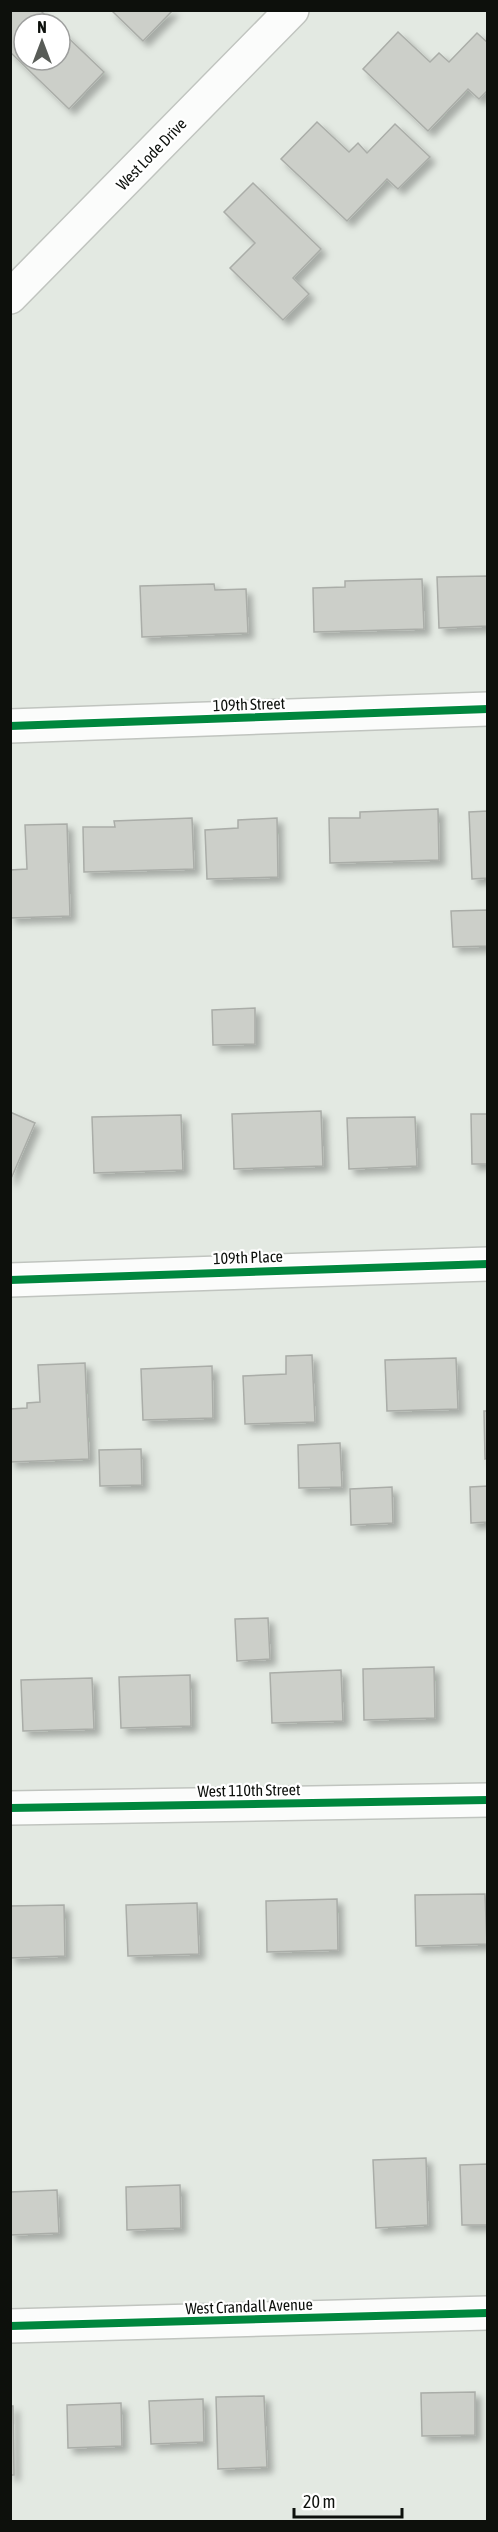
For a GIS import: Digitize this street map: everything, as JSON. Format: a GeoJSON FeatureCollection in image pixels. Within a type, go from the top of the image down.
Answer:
{"type":"FeatureCollection","features":[{"type":"Feature","properties":{"kind":"street","name":"West Lode Drive"},"geometry":{"type":"LineString","coordinates":[[10,297],[292,10]]}},
{"type":"Feature","properties":{"kind":"street","name":"109th Street"},"geometry":{"type":"LineString","coordinates":[[10,726],[488,709]]}},
{"type":"Feature","properties":{"kind":"street","name":"109th Place"},"geometry":{"type":"LineString","coordinates":[[10,1280],[488,1264]]}},
{"type":"Feature","properties":{"kind":"street","name":"West 110th Street"},"geometry":{"type":"LineString","coordinates":[[10,1808],[488,1800]]}},
{"type":"Feature","properties":{"kind":"street","name":"West Crandall Avenue"},"geometry":{"type":"LineString","coordinates":[[10,2326],[488,2313]]}},
{"type":"Feature","properties":{"kind":"building"},"geometry":{"type":"Polygon","coordinates":[[[10,10],[40,10],[42,12],[12,12],[12,54],[10,52],[10,10]]]}},
{"type":"Feature","properties":{"kind":"building"},"geometry":{"type":"Polygon","coordinates":[[[111,10],[173,10],[143,41],[111,10]]]}},
{"type":"Feature","properties":{"kind":"building"},"geometry":{"type":"Polygon","coordinates":[[[398,32],[430,62],[439,53],[449,62],[477,33],[488,43],[488,90],[479,99],[468,89],[428,131],[363,69],[398,32]]]}},
{"type":"Feature","properties":{"kind":"building"},"geometry":{"type":"Polygon","coordinates":[[[72,41],[104,72],[69,109],[31,72],[72,72],[72,41]]]}},
{"type":"Feature","properties":{"kind":"building"},"geometry":{"type":"Polygon","coordinates":[[[317,122],[349,152],[358,143],[367,153],[395,124],[430,157],[398,189],[387,179],[347,221],[281,159],[317,122]]]}},
{"type":"Feature","properties":{"kind":"building"},"geometry":{"type":"Polygon","coordinates":[[[253,183],[321,249],[293,278],[309,294],[283,320],[230,268],[255,243],[224,212],[253,183]]]}},
{"type":"Feature","properties":{"kind":"building"},"geometry":{"type":"Polygon","coordinates":[[[488,576],[488,626],[439,628],[437,577],[488,576]]]}},
{"type":"Feature","properties":{"kind":"building"},"geometry":{"type":"Polygon","coordinates":[[[422,579],[424,629],[314,632],[313,588],[345,587],[345,581],[422,579]]]}},
{"type":"Feature","properties":{"kind":"building"},"geometry":{"type":"Polygon","coordinates":[[[214,584],[215,590],[246,589],[248,633],[142,637],[140,586],[214,584]]]}},
{"type":"Feature","properties":{"kind":"building"},"geometry":{"type":"Polygon","coordinates":[[[438,809],[439,860],[330,863],[329,818],[360,818],[360,812],[438,809]]]}},
{"type":"Feature","properties":{"kind":"building"},"geometry":{"type":"Polygon","coordinates":[[[488,811],[488,878],[472,879],[469,812],[488,811]]]}},
{"type":"Feature","properties":{"kind":"building"},"geometry":{"type":"Polygon","coordinates":[[[192,818],[194,869],[84,872],[83,827],[115,827],[114,821],[192,818]]]}},
{"type":"Feature","properties":{"kind":"building"},"geometry":{"type":"Polygon","coordinates":[[[277,818],[278,877],[207,879],[205,830],[238,828],[238,820],[277,818]]]}},
{"type":"Feature","properties":{"kind":"building"},"geometry":{"type":"Polygon","coordinates":[[[67,824],[70,916],[10,918],[10,870],[27,869],[25,825],[67,824]]]}},
{"type":"Feature","properties":{"kind":"building"},"geometry":{"type":"Polygon","coordinates":[[[488,910],[488,946],[453,947],[451,911],[488,910]]]}},
{"type":"Feature","properties":{"kind":"building"},"geometry":{"type":"Polygon","coordinates":[[[255,1008],[255,1044],[213,1045],[212,1010],[255,1008]]]}},
{"type":"Feature","properties":{"kind":"building"},"geometry":{"type":"Polygon","coordinates":[[[321,1111],[323,1166],[234,1169],[232,1114],[321,1111]]]}},
{"type":"Feature","properties":{"kind":"building"},"geometry":{"type":"Polygon","coordinates":[[[10,1112],[35,1123],[10,1181],[10,1112]]]}},
{"type":"Feature","properties":{"kind":"building"},"geometry":{"type":"Polygon","coordinates":[[[471,1114],[488,1114],[488,1164],[472,1164],[471,1114]]]}},
{"type":"Feature","properties":{"kind":"building"},"geometry":{"type":"Polygon","coordinates":[[[181,1115],[183,1170],[94,1173],[92,1117],[181,1115]]]}},
{"type":"Feature","properties":{"kind":"building"},"geometry":{"type":"Polygon","coordinates":[[[415,1117],[417,1166],[349,1169],[347,1118],[415,1117]]]}},
{"type":"Feature","properties":{"kind":"building"},"geometry":{"type":"Polygon","coordinates":[[[312,1355],[315,1422],[245,1424],[243,1376],[286,1374],[286,1356],[312,1355]]]}},
{"type":"Feature","properties":{"kind":"building"},"geometry":{"type":"Polygon","coordinates":[[[456,1358],[458,1409],[387,1411],[385,1360],[456,1358]]]}},
{"type":"Feature","properties":{"kind":"building"},"geometry":{"type":"Polygon","coordinates":[[[85,1363],[89,1459],[10,1462],[10,1409],[27,1408],[27,1403],[40,1402],[38,1365],[85,1363]]]}},
{"type":"Feature","properties":{"kind":"building"},"geometry":{"type":"Polygon","coordinates":[[[212,1366],[213,1418],[143,1420],[141,1369],[212,1366]]]}},
{"type":"Feature","properties":{"kind":"building"},"geometry":{"type":"Polygon","coordinates":[[[484,1411],[488,1411],[488,1458],[485,1459],[484,1411]]]}},
{"type":"Feature","properties":{"kind":"building"},"geometry":{"type":"Polygon","coordinates":[[[340,1443],[342,1487],[299,1488],[298,1445],[340,1443]]]}},
{"type":"Feature","properties":{"kind":"building"},"geometry":{"type":"Polygon","coordinates":[[[141,1449],[142,1485],[100,1486],[99,1450],[141,1449]]]}},
{"type":"Feature","properties":{"kind":"building"},"geometry":{"type":"Polygon","coordinates":[[[488,1486],[488,1522],[471,1523],[470,1487],[488,1486]]]}},
{"type":"Feature","properties":{"kind":"building"},"geometry":{"type":"Polygon","coordinates":[[[392,1487],[393,1523],[351,1525],[350,1489],[392,1487]]]}},
{"type":"Feature","properties":{"kind":"building"},"geometry":{"type":"Polygon","coordinates":[[[268,1618],[270,1659],[237,1661],[235,1619],[268,1618]]]}},
{"type":"Feature","properties":{"kind":"building"},"geometry":{"type":"Polygon","coordinates":[[[434,1667],[435,1718],[364,1720],[363,1669],[434,1667]]]}},
{"type":"Feature","properties":{"kind":"building"},"geometry":{"type":"Polygon","coordinates":[[[341,1670],[343,1721],[272,1723],[270,1673],[341,1670]]]}},
{"type":"Feature","properties":{"kind":"building"},"geometry":{"type":"Polygon","coordinates":[[[190,1675],[191,1726],[121,1728],[119,1677],[190,1675]]]}},
{"type":"Feature","properties":{"kind":"building"},"geometry":{"type":"Polygon","coordinates":[[[92,1678],[94,1729],[23,1731],[21,1680],[92,1678]]]}},
{"type":"Feature","properties":{"kind":"building"},"geometry":{"type":"Polygon","coordinates":[[[485,1894],[487,1944],[416,1946],[415,1895],[485,1894]]]}},
{"type":"Feature","properties":{"kind":"building"},"geometry":{"type":"Polygon","coordinates":[[[337,1899],[338,1950],[267,1952],[266,1901],[337,1899]]]}},
{"type":"Feature","properties":{"kind":"building"},"geometry":{"type":"Polygon","coordinates":[[[197,1903],[199,1954],[128,1956],[126,1905],[197,1903]]]}},
{"type":"Feature","properties":{"kind":"building"},"geometry":{"type":"Polygon","coordinates":[[[64,1905],[65,1956],[10,1958],[10,1906],[64,1905]]]}},
{"type":"Feature","properties":{"kind":"building"},"geometry":{"type":"Polygon","coordinates":[[[426,2158],[428,2225],[376,2228],[373,2160],[426,2158]]]}},
{"type":"Feature","properties":{"kind":"building"},"geometry":{"type":"Polygon","coordinates":[[[488,2164],[488,2225],[462,2225],[460,2165],[488,2164]]]}},
{"type":"Feature","properties":{"kind":"building"},"geometry":{"type":"Polygon","coordinates":[[[180,2185],[181,2228],[127,2230],[126,2187],[180,2185]]]}},
{"type":"Feature","properties":{"kind":"building"},"geometry":{"type":"Polygon","coordinates":[[[57,2190],[59,2233],[10,2235],[10,2192],[57,2190]]]}},
{"type":"Feature","properties":{"kind":"building"},"geometry":{"type":"Polygon","coordinates":[[[475,2392],[475,2435],[422,2436],[421,2393],[475,2392]]]}},
{"type":"Feature","properties":{"kind":"building"},"geometry":{"type":"Polygon","coordinates":[[[264,2396],[267,2467],[218,2469],[216,2397],[264,2396]]]}},
{"type":"Feature","properties":{"kind":"building"},"geometry":{"type":"Polygon","coordinates":[[[203,2399],[204,2442],[151,2444],[149,2401],[203,2399]]]}},
{"type":"Feature","properties":{"kind":"building"},"geometry":{"type":"Polygon","coordinates":[[[121,2403],[122,2446],[68,2448],[67,2405],[121,2403]]]}},
{"type":"Feature","properties":{"kind":"building"},"geometry":{"type":"Polygon","coordinates":[[[10,2406],[13,2406],[14,2475],[10,2475],[10,2406]]]}},
{"type":"Feature","properties":{"kind":"cycle path"},"geometry":{"type":"LineString","coordinates":[[10,726],[488,709]]}},
{"type":"Feature","properties":{"kind":"cycle path"},"geometry":{"type":"LineString","coordinates":[[10,1280],[488,1264]]}},
{"type":"Feature","properties":{"kind":"cycle path"},"geometry":{"type":"LineString","coordinates":[[10,1808],[488,1800]]}},
{"type":"Feature","properties":{"kind":"cycle path"},"geometry":{"type":"LineString","coordinates":[[10,2326],[488,2313]]}}]}
